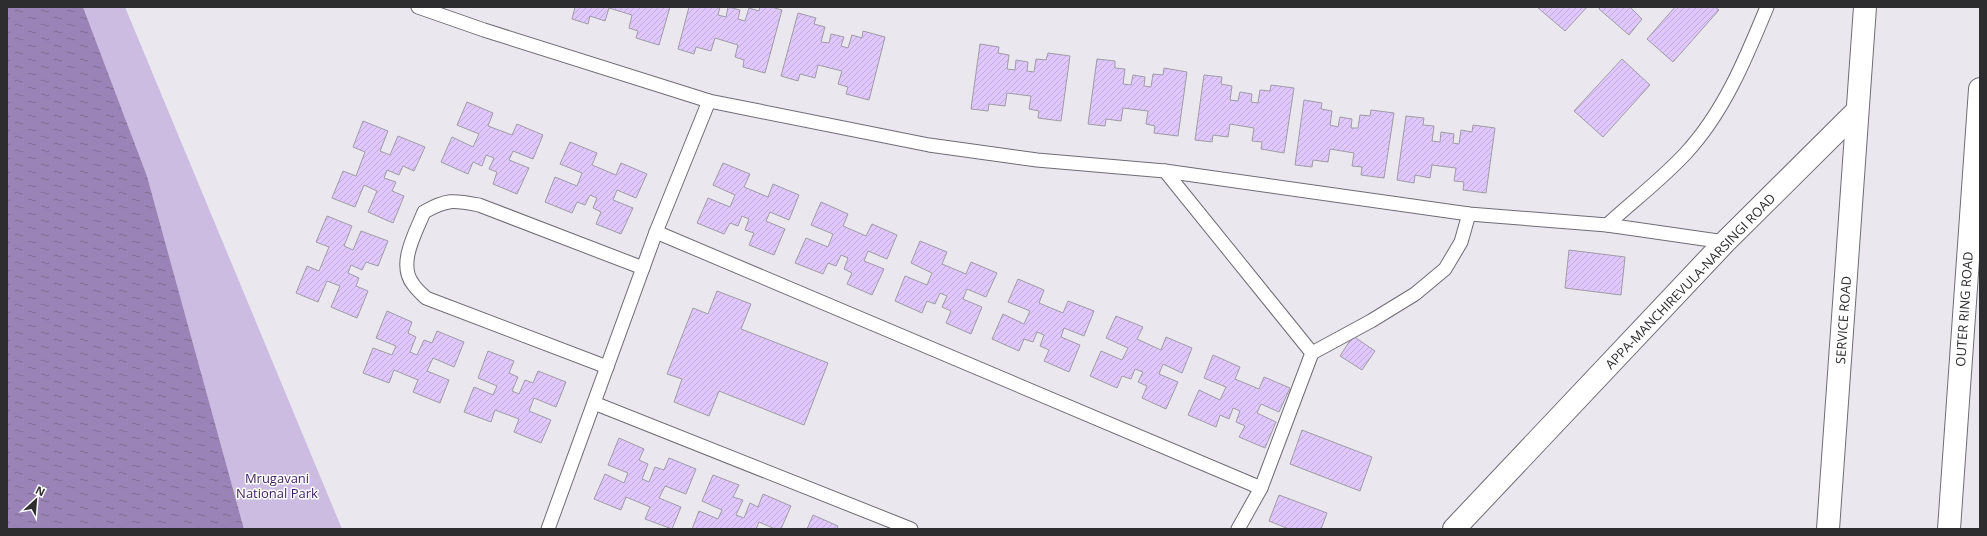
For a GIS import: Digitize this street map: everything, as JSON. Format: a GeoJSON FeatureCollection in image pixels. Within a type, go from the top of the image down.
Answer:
{"type":"FeatureCollection","features":[{"type":"Feature","properties":{"kind":"main road"},"geometry":{"type":"LineString","coordinates":[[1857,111],[1865,7]]}},
{"type":"Feature","properties":{"kind":"main road","name":"OUTER RING ROAD"},"geometry":{"type":"LineString","coordinates":[[1949,529],[1980,89]]}},
{"type":"Feature","properties":{"kind":"main road","name":"APPA-MANCHIREVULA-NARSINGI ROAD"},"geometry":{"type":"LineString","coordinates":[[1454,529],[1725,242],[1857,111]]}},
{"type":"Feature","properties":{"kind":"main road","name":"SERVICE ROAD"},"geometry":{"type":"LineString","coordinates":[[1828,529],[1857,111]]}},
{"type":"Feature","properties":{"kind":"lane"},"geometry":{"type":"LineString","coordinates":[[418,7],[484,30],[709,101],[929,145],[1037,160],[1165,171],[1469,214],[1607,225],[1725,242]]}},
{"type":"Feature","properties":{"kind":"lane"},"geometry":{"type":"LineString","coordinates":[[1607,225],[1686,153],[1720,108],[1747,56],[1767,7]]}},
{"type":"Feature","properties":{"kind":"lane"},"geometry":{"type":"LineString","coordinates":[[548,529],[656,232],[709,101]]}},
{"type":"Feature","properties":{"kind":"lane"},"geometry":{"type":"LineString","coordinates":[[1165,171],[1312,353]]}},
{"type":"Feature","properties":{"kind":"lane"},"geometry":{"type":"LineString","coordinates":[[607,367],[426,298],[412,284],[407,268],[407,255],[424,212],[441,203],[460,201],[479,205],[643,268]]}},
{"type":"Feature","properties":{"kind":"lane"},"geometry":{"type":"LineString","coordinates":[[1238,529],[1261,488],[1312,353],[1371,321],[1415,294],[1445,270],[1461,242],[1469,214]]}},
{"type":"Feature","properties":{"kind":"lane"},"geometry":{"type":"LineString","coordinates":[[656,232],[1261,488]]}},
{"type":"Feature","properties":{"kind":"lane"},"geometry":{"type":"LineString","coordinates":[[594,403],[911,529]]}},
{"type":"Feature","properties":{"kind":"green space","name":"Mrugavani National Park"},"geometry":{"type":"Polygon","coordinates":[[[83,7],[125,7],[342,529],[244,529],[147,176],[83,7]]]}},
{"type":"Feature","properties":{"kind":"water"},"geometry":{"type":"Polygon","coordinates":[[[7,7],[83,7],[147,176],[244,529],[7,529],[7,7]]]}},
{"type":"Feature","properties":{"kind":"building"},"geometry":{"type":"Polygon","coordinates":[[[575,7],[670,7],[659,45],[636,38],[638,31],[629,28],[632,15],[609,8],[605,21],[590,16],[588,24],[572,19],[575,7]]]}},
{"type":"Feature","properties":{"kind":"building"},"geometry":{"type":"Polygon","coordinates":[[[689,7],[720,7],[718,15],[726,17],[728,7],[740,10],[738,19],[745,21],[749,8],[759,11],[760,7],[771,7],[782,10],[765,73],[743,67],[744,60],[735,57],[738,45],[715,38],[711,51],[696,47],[694,54],[678,49],[689,7]]]}},
{"type":"Feature","properties":{"kind":"building"},"geometry":{"type":"Polygon","coordinates":[[[1537,7],[1587,7],[1565,31],[1537,7]]]}},
{"type":"Feature","properties":{"kind":"building"},"geometry":{"type":"Polygon","coordinates":[[[1600,7],[1630,7],[1642,19],[1629,35],[1599,9],[1600,7]]]}},
{"type":"Feature","properties":{"kind":"building"},"geometry":{"type":"Polygon","coordinates":[[[1675,7],[1715,7],[1719,10],[1673,62],[1647,39],[1675,7]]]}},
{"type":"Feature","properties":{"kind":"building"},"geometry":{"type":"Polygon","coordinates":[[[798,13],[816,18],[814,24],[825,27],[821,42],[829,43],[831,34],[844,37],[841,46],[848,48],[852,35],[862,38],[863,31],[885,37],[869,100],[846,94],[848,87],[838,84],[842,71],[818,65],[815,78],[800,74],[798,81],[781,76],[798,13]]]}},
{"type":"Feature","properties":{"kind":"building"},"geometry":{"type":"Polygon","coordinates":[[[980,44],[999,47],[998,53],[1009,55],[1007,69],[1015,70],[1016,60],[1028,62],[1027,71],[1034,72],[1036,59],[1046,60],[1048,53],[1070,56],[1061,121],[1038,118],[1039,111],[1029,109],[1031,96],[1007,93],[1005,106],[989,104],[988,111],[971,109],[980,44]]]}},
{"type":"Feature","properties":{"kind":"building"},"geometry":{"type":"Polygon","coordinates":[[[1097,59],[1115,61],[1115,68],[1125,69],[1123,84],[1131,85],[1133,75],[1145,77],[1144,86],[1151,87],[1153,74],[1163,75],[1164,68],[1187,72],[1178,136],[1154,133],[1155,126],[1146,124],[1148,111],[1123,108],[1121,121],[1106,119],[1105,126],[1088,124],[1097,59]]]}},
{"type":"Feature","properties":{"kind":"building"},"geometry":{"type":"Polygon","coordinates":[[[1622,59],[1650,85],[1603,137],[1574,111],[1622,59]]]}},
{"type":"Feature","properties":{"kind":"building"},"geometry":{"type":"Polygon","coordinates":[[[1204,75],[1222,77],[1221,84],[1232,86],[1230,100],[1238,101],[1240,92],[1252,94],[1251,102],[1258,103],[1260,90],[1270,91],[1271,85],[1294,88],[1284,153],[1261,149],[1262,142],[1252,141],[1254,128],[1230,124],[1228,137],[1213,135],[1212,142],[1195,140],[1204,75]]]}},
{"type":"Feature","properties":{"kind":"building"},"geometry":{"type":"Polygon","coordinates":[[[1304,100],[1322,103],[1321,109],[1332,111],[1330,125],[1338,127],[1340,117],[1352,119],[1351,128],[1358,128],[1360,115],[1370,116],[1371,110],[1394,113],[1384,178],[1361,175],[1362,167],[1352,166],[1354,153],[1330,149],[1328,162],[1313,160],[1312,167],[1295,165],[1304,100]]]}},
{"type":"Feature","properties":{"kind":"building"},"geometry":{"type":"Polygon","coordinates":[[[467,102],[493,113],[488,126],[512,135],[517,124],[543,135],[533,159],[513,151],[509,160],[529,168],[517,194],[493,184],[497,172],[489,169],[494,158],[486,155],[482,166],[473,162],[468,174],[441,162],[452,137],[473,147],[479,134],[457,125],[467,102]]]}},
{"type":"Feature","properties":{"kind":"building"},"geometry":{"type":"Polygon","coordinates":[[[1406,116],[1424,118],[1423,125],[1434,126],[1432,141],[1440,142],[1441,132],[1454,134],[1453,143],[1459,144],[1461,130],[1472,132],[1473,125],[1495,128],[1486,193],[1463,190],[1464,182],[1454,181],[1456,168],[1432,165],[1430,178],[1415,175],[1414,183],[1397,180],[1406,116]]]}},
{"type":"Feature","properties":{"kind":"building"},"geometry":{"type":"Polygon","coordinates":[[[363,121],[388,131],[380,151],[390,155],[398,136],[425,147],[414,171],[403,166],[399,175],[387,170],[384,178],[396,182],[392,191],[404,196],[393,223],[368,212],[377,191],[364,185],[355,207],[332,198],[343,171],[356,176],[365,152],[353,147],[363,121]]]}},
{"type":"Feature","properties":{"kind":"building"},"geometry":{"type":"Polygon","coordinates":[[[570,142],[597,153],[592,165],[616,175],[621,163],[647,174],[636,198],[617,190],[613,200],[633,208],[621,234],[596,224],[601,212],[593,208],[597,198],[590,195],[585,205],[577,202],[572,213],[545,202],[555,177],[577,186],[582,173],[560,164],[570,142]]]}},
{"type":"Feature","properties":{"kind":"building"},"geometry":{"type":"Polygon","coordinates":[[[723,163],[750,174],[744,187],[768,197],[773,184],[799,195],[789,220],[770,212],[766,221],[785,229],[774,255],[749,245],[754,233],[745,230],[749,219],[742,216],[738,226],[730,223],[724,234],[697,223],[708,198],[730,207],[735,195],[713,185],[723,163]]]}},
{"type":"Feature","properties":{"kind":"building"},"geometry":{"type":"Polygon","coordinates":[[[821,202],[848,214],[843,226],[866,236],[872,224],[897,235],[887,259],[868,251],[864,261],[884,269],[872,295],[847,284],[852,273],[844,269],[848,258],[841,255],[836,266],[828,263],[823,274],[795,263],[806,238],[828,247],[833,234],[811,225],[821,202]]]}},
{"type":"Feature","properties":{"kind":"building"},"geometry":{"type":"Polygon","coordinates":[[[327,216],[352,226],[344,246],[353,250],[361,231],[388,241],[378,266],[366,262],[362,270],[351,265],[348,273],[359,278],[356,286],[368,291],[357,318],[331,307],[340,286],[327,281],[318,302],[296,293],[307,266],[319,271],[329,247],[316,242],[327,216]]]}},
{"type":"Feature","properties":{"kind":"building"},"geometry":{"type":"Polygon","coordinates":[[[920,241],[947,252],[942,264],[966,274],[971,262],[997,273],[986,297],[967,289],[963,299],[982,307],[971,334],[946,323],[951,311],[942,307],[947,296],[940,293],[935,304],[927,301],[922,313],[895,301],[905,276],[927,285],[932,273],[911,263],[920,241]]]}},
{"type":"Feature","properties":{"kind":"building"},"geometry":{"type":"Polygon","coordinates":[[[1569,250],[1625,257],[1621,295],[1565,288],[1569,250]]]}},
{"type":"Feature","properties":{"kind":"building"},"geometry":{"type":"Polygon","coordinates":[[[1018,279],[1044,290],[1039,303],[1063,313],[1068,301],[1094,311],[1084,336],[1064,328],[1061,337],[1080,345],[1069,372],[1044,361],[1049,350],[1040,346],[1044,335],[1037,332],[1033,342],[1024,339],[1019,351],[992,339],[1003,314],[1024,324],[1030,311],[1008,302],[1018,279]]]}},
{"type":"Feature","properties":{"kind":"building"},"geometry":{"type":"Polygon","coordinates":[[[717,291],[751,304],[741,329],[828,363],[804,425],[719,391],[709,416],[674,402],[682,379],[667,374],[693,308],[708,314],[717,291]]]}},
{"type":"Feature","properties":{"kind":"building"},"geometry":{"type":"Polygon","coordinates":[[[387,311],[412,322],[408,333],[416,337],[410,352],[417,355],[424,340],[432,343],[437,331],[464,342],[454,367],[433,358],[427,371],[449,380],[440,403],[413,392],[418,380],[394,370],[389,383],[363,373],[373,348],[392,355],[396,346],[376,338],[387,311]]]}},
{"type":"Feature","properties":{"kind":"building"},"geometry":{"type":"Polygon","coordinates":[[[1116,316],[1143,327],[1137,339],[1161,350],[1166,337],[1192,348],[1182,373],[1163,364],[1159,374],[1178,382],[1166,409],[1142,398],[1147,386],[1138,382],[1143,372],[1135,369],[1131,379],[1122,376],[1117,388],[1090,376],[1101,351],[1122,360],[1128,348],[1106,338],[1116,316]]]}},
{"type":"Feature","properties":{"kind":"building"},"geometry":{"type":"Polygon","coordinates":[[[1353,336],[1375,351],[1362,370],[1340,356],[1353,336]]]}},
{"type":"Feature","properties":{"kind":"building"},"geometry":{"type":"Polygon","coordinates":[[[488,351],[514,361],[509,373],[518,377],[512,391],[519,394],[525,380],[533,383],[538,371],[566,382],[556,407],[534,398],[529,411],[551,420],[541,443],[514,432],[519,419],[495,410],[491,422],[464,412],[474,387],[493,395],[497,386],[478,378],[488,351]]]}},
{"type":"Feature","properties":{"kind":"building"},"geometry":{"type":"Polygon","coordinates":[[[1213,355],[1240,367],[1235,379],[1259,389],[1264,377],[1290,388],[1279,412],[1261,404],[1257,413],[1276,422],[1265,448],[1239,437],[1245,426],[1236,422],[1240,411],[1233,408],[1229,419],[1220,415],[1216,427],[1188,415],[1199,390],[1220,400],[1226,387],[1204,378],[1213,355]]]}},
{"type":"Feature","properties":{"kind":"building"},"geometry":{"type":"Polygon","coordinates":[[[1302,430],[1372,457],[1360,491],[1290,464],[1302,430]]]}},
{"type":"Feature","properties":{"kind":"building"},"geometry":{"type":"Polygon","coordinates":[[[619,438],[644,449],[639,460],[648,464],[642,479],[649,482],[655,467],[664,470],[669,458],[696,469],[686,494],[665,486],[659,498],[681,507],[672,529],[645,519],[650,507],[626,497],[621,510],[594,499],[605,474],[624,483],[628,473],[608,465],[619,438]]]}},
{"type":"Feature","properties":{"kind":"building"},"geometry":{"type":"Polygon","coordinates":[[[713,475],[739,485],[733,497],[743,500],[736,515],[744,518],[750,503],[758,507],[763,494],[791,506],[781,529],[775,529],[759,522],[756,529],[692,529],[699,511],[718,519],[722,510],[702,501],[713,475]]]}},
{"type":"Feature","properties":{"kind":"building"},"geometry":{"type":"Polygon","coordinates":[[[1279,495],[1327,513],[1321,529],[1289,529],[1269,521],[1279,495]]]}},
{"type":"Feature","properties":{"kind":"building"},"geometry":{"type":"Polygon","coordinates":[[[813,515],[838,526],[837,529],[807,529],[813,515]]]}}]}
